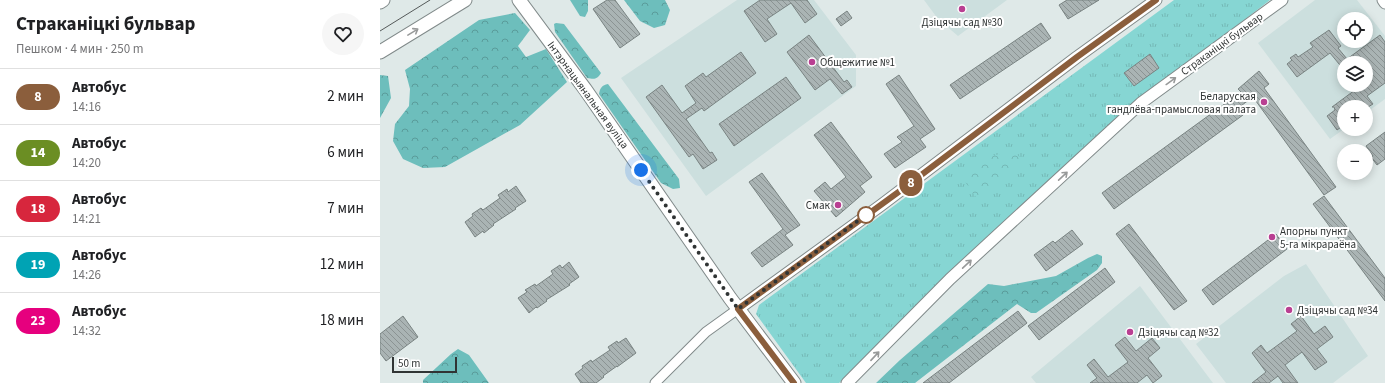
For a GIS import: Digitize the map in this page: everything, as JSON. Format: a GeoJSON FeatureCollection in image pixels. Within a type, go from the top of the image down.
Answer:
{"type":"FeatureCollection","features":[{"type":"Feature","properties":{"kind":"main road"},"geometry":{"type":"LineString","coordinates":[[380,2],[384,0]]}},
{"type":"Feature","properties":{"kind":"main road"},"geometry":{"type":"LineString","coordinates":[[380,52],[466,0]]}},
{"type":"Feature","properties":{"kind":"main road","name":"Інтэрнацыянальная вуліца"},"geometry":{"type":"LineString","coordinates":[[519,0],[585,89],[738,309],[794,383]]}},
{"type":"Feature","properties":{"kind":"street"},"geometry":{"type":"LineString","coordinates":[[655,383],[706,332],[904,188],[1077,57],[1156,0]]}},
{"type":"Feature","properties":{"kind":"street","name":"Страканіцкі бульвар"},"geometry":{"type":"LineString","coordinates":[[847,383],[950,279],[1141,103],[1282,0]]}},
{"type":"Feature","properties":{"kind":"shaded area"},"geometry":{"type":"Polygon","coordinates":[[[737,0],[814,0],[856,55],[856,86],[706,196],[621,78],[737,0]]]}},
{"type":"Feature","properties":{"kind":"shaded area","name":"Дзіцячы сад №30"},"geometry":{"type":"Polygon","coordinates":[[[924,0],[1007,0],[958,36],[938,19],[924,0]]]}},
{"type":"Feature","properties":{"kind":"shaded area"},"geometry":{"type":"Polygon","coordinates":[[[1315,0],[1357,0],[1366,12],[1337,12],[1337,48],[1373,48],[1373,21],[1385,36],[1385,99],[1373,108],[1373,100],[1337,100],[1337,134],[1330,139],[1258,43],[1315,0]]]}},
{"type":"Feature","properties":{"kind":"shaded area","name":"Дзіцячы сад №34"},"geometry":{"type":"Polygon","coordinates":[[[1306,264],[1368,356],[1333,383],[1226,383],[1196,344],[1284,276],[1306,264]]]}},
{"type":"Feature","properties":{"kind":"shaded area","name":"Дзіцячы сад №32"},"geometry":{"type":"Polygon","coordinates":[[[1140,286],[1213,383],[1036,383],[1031,377],[1140,286]]]}},
{"type":"Feature","properties":{"kind":"green space"},"geometry":{"type":"Polygon","coordinates":[[[570,0],[588,0],[588,11],[585,17],[580,16],[570,0]]]}},
{"type":"Feature","properties":{"kind":"green space"},"geometry":{"type":"Polygon","coordinates":[[[624,0],[665,0],[670,10],[665,25],[654,28],[640,21],[624,0]]]}},
{"type":"Feature","properties":{"kind":"green space"},"geometry":{"type":"Polygon","coordinates":[[[1174,0],[1270,0],[1117,118],[839,383],[806,383],[756,314],[759,305],[1174,0]]]}},
{"type":"Feature","properties":{"kind":"green space"},"geometry":{"type":"Polygon","coordinates":[[[515,13],[530,30],[518,46],[526,57],[546,49],[567,82],[520,125],[445,167],[423,168],[403,159],[393,141],[395,124],[409,106],[410,89],[405,70],[479,20],[515,13]]]}},
{"type":"Feature","properties":{"kind":"green space"},"geometry":{"type":"Polygon","coordinates":[[[554,24],[564,24],[601,73],[597,78],[587,78],[555,32],[554,24]]]}},
{"type":"Feature","properties":{"kind":"green space"},"geometry":{"type":"Polygon","coordinates":[[[380,75],[388,76],[391,98],[380,118],[380,75]]]}},
{"type":"Feature","properties":{"kind":"green space"},"geometry":{"type":"Polygon","coordinates":[[[608,84],[679,179],[680,188],[673,189],[661,183],[599,94],[602,87],[608,84]]]}},
{"type":"Feature","properties":{"kind":"green space"},"geometry":{"type":"Polygon","coordinates":[[[1015,150],[1022,162],[976,197],[961,176],[985,158],[1015,150]]]}},
{"type":"Feature","properties":{"kind":"green space"},"geometry":{"type":"Polygon","coordinates":[[[1097,254],[1102,256],[1102,263],[1097,270],[1036,313],[1031,313],[1017,304],[915,383],[876,383],[900,360],[988,284],[1004,286],[1056,276],[1097,254]]]}},
{"type":"Feature","properties":{"kind":"green space"},"geometry":{"type":"Polygon","coordinates":[[[458,349],[469,355],[489,383],[423,383],[423,380],[458,349]]]}},
{"type":"Feature","properties":{"kind":"building"},"geometry":{"type":"Polygon","coordinates":[[[607,0],[615,0],[640,34],[620,48],[593,9],[607,0]]]}},
{"type":"Feature","properties":{"kind":"building"},"geometry":{"type":"Polygon","coordinates":[[[760,0],[807,0],[817,14],[805,23],[791,3],[767,19],[777,34],[765,42],[744,11],[760,0]]]}},
{"type":"Feature","properties":{"kind":"building"},"geometry":{"type":"Polygon","coordinates":[[[1067,0],[1099,0],[1068,19],[1059,5],[1067,0]]]}},
{"type":"Feature","properties":{"kind":"building"},"geometry":{"type":"Polygon","coordinates":[[[847,11],[852,18],[841,26],[836,19],[847,11]]]}},
{"type":"Feature","properties":{"kind":"building"},"geometry":{"type":"Polygon","coordinates":[[[1041,23],[1051,38],[960,99],[950,85],[1041,23]]]}},
{"type":"Feature","properties":{"kind":"building"},"geometry":{"type":"Polygon","coordinates":[[[1329,30],[1337,41],[1337,48],[1345,56],[1337,56],[1337,62],[1330,53],[1297,77],[1287,64],[1292,60],[1290,58],[1296,54],[1298,57],[1313,47],[1310,43],[1329,30]]]}},
{"type":"Feature","properties":{"kind":"building","name":"Общежитие №1"},"geometry":{"type":"Polygon","coordinates":[[[809,35],[844,82],[847,80],[852,87],[842,94],[830,79],[815,90],[787,52],[809,35]]]}},
{"type":"Feature","properties":{"kind":"building"},"geometry":{"type":"Polygon","coordinates":[[[1380,35],[1385,42],[1385,83],[1373,92],[1373,56],[1351,56],[1362,48],[1373,48],[1373,40],[1380,35]]]}},
{"type":"Feature","properties":{"kind":"building"},"geometry":{"type":"Polygon","coordinates":[[[741,52],[756,73],[704,111],[702,108],[686,119],[710,153],[712,152],[717,160],[703,169],[693,154],[689,157],[646,97],[662,85],[682,113],[696,103],[685,86],[703,73],[706,77],[741,52]]]}},
{"type":"Feature","properties":{"kind":"building"},"geometry":{"type":"Polygon","coordinates":[[[1150,54],[1159,68],[1134,86],[1124,73],[1150,54]]]}},
{"type":"Feature","properties":{"kind":"building"},"geometry":{"type":"Polygon","coordinates":[[[1259,71],[1269,84],[1264,88],[1336,187],[1324,195],[1253,97],[1238,108],[1243,115],[1114,209],[1102,193],[1241,92],[1238,89],[1259,71]]]}},
{"type":"Feature","properties":{"kind":"building"},"geometry":{"type":"Polygon","coordinates":[[[899,75],[935,129],[920,139],[926,147],[895,168],[884,154],[902,142],[897,137],[914,126],[886,84],[899,75]]]}},
{"type":"Feature","properties":{"kind":"building"},"geometry":{"type":"Polygon","coordinates":[[[786,77],[801,98],[734,146],[719,124],[786,77]]]}},
{"type":"Feature","properties":{"kind":"building"},"geometry":{"type":"Polygon","coordinates":[[[1352,92],[1373,92],[1367,96],[1370,100],[1341,100],[1352,92]]]}},
{"type":"Feature","properties":{"kind":"building"},"geometry":{"type":"Polygon","coordinates":[[[1337,103],[1337,130],[1327,116],[1335,110],[1334,107],[1332,107],[1337,103]]]}},
{"type":"Feature","properties":{"kind":"building"},"geometry":{"type":"Polygon","coordinates":[[[831,122],[872,177],[860,186],[865,192],[836,217],[814,191],[825,182],[831,189],[846,177],[814,135],[831,122]]]}},
{"type":"Feature","properties":{"kind":"building"},"geometry":{"type":"Polygon","coordinates":[[[1385,132],[1385,159],[1377,165],[1373,160],[1373,144],[1369,144],[1385,132]]]}},
{"type":"Feature","properties":{"kind":"building"},"geometry":{"type":"Polygon","coordinates":[[[762,173],[800,225],[785,235],[793,245],[762,267],[751,253],[783,229],[749,182],[762,173]]]}},
{"type":"Feature","properties":{"kind":"building"},"geometry":{"type":"Polygon","coordinates":[[[516,186],[526,201],[493,224],[494,225],[484,233],[483,231],[475,237],[465,222],[473,216],[472,214],[481,208],[483,210],[500,198],[498,195],[507,189],[508,192],[516,186]]]}},
{"type":"Feature","properties":{"kind":"building"},"geometry":{"type":"Polygon","coordinates":[[[1324,196],[1385,278],[1385,301],[1313,204],[1324,196]]]}},
{"type":"Feature","properties":{"kind":"building"},"geometry":{"type":"Polygon","coordinates":[[[1129,224],[1187,301],[1174,310],[1116,234],[1129,224]]]}},
{"type":"Feature","properties":{"kind":"building"},"geometry":{"type":"Polygon","coordinates":[[[1072,230],[1083,244],[1046,271],[1034,255],[1053,241],[1055,243],[1072,230]]]}},
{"type":"Feature","properties":{"kind":"building"},"geometry":{"type":"Polygon","coordinates":[[[1276,234],[1287,249],[1213,305],[1202,290],[1276,234]]]}},
{"type":"Feature","properties":{"kind":"building"},"geometry":{"type":"Polygon","coordinates":[[[569,262],[579,277],[569,284],[570,285],[529,313],[518,298],[527,292],[525,290],[535,284],[536,286],[553,274],[551,271],[560,265],[562,268],[569,262]]]}},
{"type":"Feature","properties":{"kind":"building"},"geometry":{"type":"Polygon","coordinates":[[[1105,268],[1115,282],[1039,340],[1028,326],[1105,268]]]}},
{"type":"Feature","properties":{"kind":"building"},"geometry":{"type":"Polygon","coordinates":[[[1018,311],[1027,323],[949,383],[923,383],[1018,311]]]}},
{"type":"Feature","properties":{"kind":"building"},"geometry":{"type":"Polygon","coordinates":[[[403,316],[418,337],[386,361],[380,353],[380,334],[403,316]]]}},
{"type":"Feature","properties":{"kind":"building"},"geometry":{"type":"Polygon","coordinates":[[[1301,316],[1314,334],[1325,326],[1333,337],[1317,349],[1327,362],[1315,370],[1302,352],[1285,365],[1298,383],[1283,383],[1278,376],[1269,383],[1252,383],[1266,372],[1252,353],[1261,345],[1267,353],[1297,331],[1291,324],[1301,316]]]}},
{"type":"Feature","properties":{"kind":"building"},"geometry":{"type":"Polygon","coordinates":[[[1125,337],[1136,351],[1152,338],[1160,348],[1148,358],[1162,376],[1153,383],[1147,375],[1137,383],[1090,383],[1097,378],[1087,365],[1094,359],[1108,377],[1128,362],[1115,345],[1125,337]]]}},
{"type":"Feature","properties":{"kind":"building"},"geometry":{"type":"Polygon","coordinates":[[[626,338],[636,353],[603,376],[604,377],[596,383],[581,383],[575,374],[583,368],[582,366],[591,360],[592,362],[610,350],[608,347],[617,341],[618,343],[626,338]]]}},
{"type":"Feature","properties":{"kind":"tram line"},"geometry":{"type":"LineString","coordinates":[[380,31],[430,0]]}},
{"type":"Feature","properties":{"kind":"bus line","name":"8"},"geometry":{"type":"LineString","coordinates":[[794,383],[738,309],[904,188],[1077,57],[1156,0]]}},
{"type":"Feature","properties":{"kind":"place","name":"Дзіцячы сад №30"},"geometry":{"type":"Point","coordinates":[962,9]}},
{"type":"Feature","properties":{"kind":"place","name":"Общежитие №1"},"geometry":{"type":"Point","coordinates":[812,62]}},
{"type":"Feature","properties":{"kind":"place","name":"Беларуская гандлёва-прамысловая палата"},"geometry":{"type":"Point","coordinates":[1264,102]}},
{"type":"Feature","properties":{"kind":"place","name":"Смак"},"geometry":{"type":"Point","coordinates":[838,205]}},
{"type":"Feature","properties":{"kind":"place","name":"Апорны пункт 5-га мікрараёна"},"geometry":{"type":"Point","coordinates":[1272,237]}},
{"type":"Feature","properties":{"kind":"place","name":"Дзіцячы сад №34"},"geometry":{"type":"Point","coordinates":[1289,310]}},
{"type":"Feature","properties":{"kind":"place","name":"Дзіцячы сад №32"},"geometry":{"type":"Point","coordinates":[1130,332]}},
{"type":"Feature","properties":{"kind":"route"},"geometry":{"type":"LineString","coordinates":[[641,170],[738,309],[866,215]]}}]}
